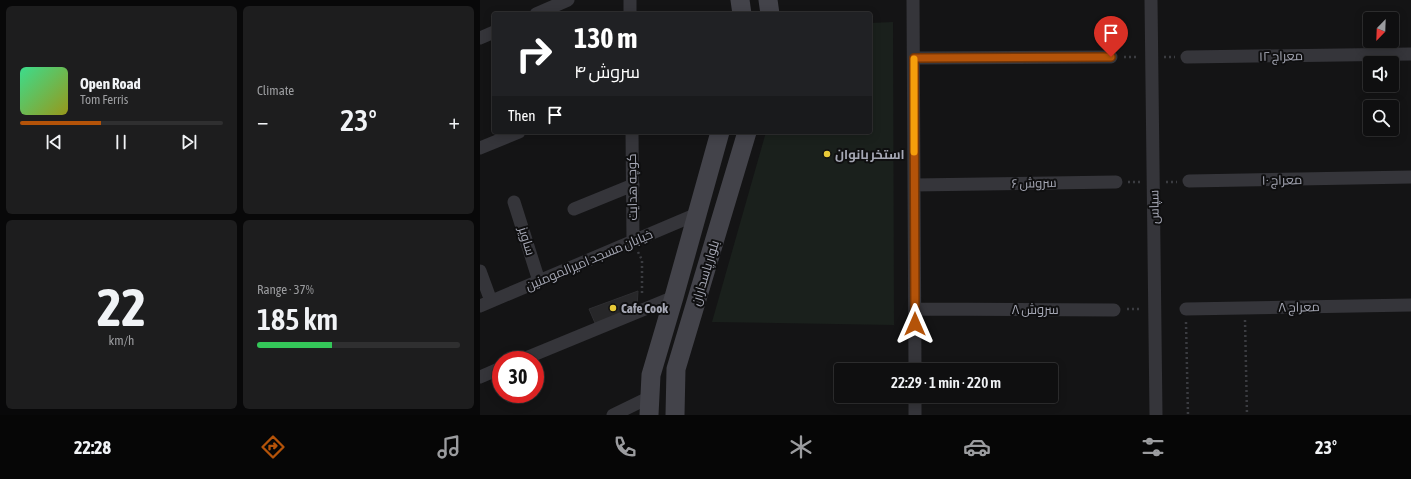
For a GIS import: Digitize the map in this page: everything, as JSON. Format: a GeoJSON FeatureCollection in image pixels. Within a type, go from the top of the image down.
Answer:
{"type":"FeatureCollection","features":[{"type":"Feature","properties":{"kind":"main road"},"geometry":{"type":"LineString","coordinates":[[740,0],[742,12]]}},
{"type":"Feature","properties":{"kind":"main road"},"geometry":{"type":"LineString","coordinates":[[768,0],[770,12]]}},
{"type":"Feature","properties":{"kind":"main road","name":"بلوار پاسداران"},"geometry":{"type":"LineString","coordinates":[[650,406],[651,375],[719,134]]}},
{"type":"Feature","properties":{"kind":"main road","name":"بلوار پاسداران"},"geometry":{"type":"LineString","coordinates":[[675,415],[676,369],[746,134]]}},
{"type":"Feature","properties":{"kind":"street"},"geometry":{"type":"LineString","coordinates":[[541,12],[568,0]]}},
{"type":"Feature","properties":{"kind":"street"},"geometry":{"type":"LineString","coordinates":[[630,0],[630,12]]}},
{"type":"Feature","properties":{"kind":"street"},"geometry":{"type":"LineString","coordinates":[[913,0],[915,363]]}},
{"type":"Feature","properties":{"kind":"street","name":"سپاس"},"geometry":{"type":"LineString","coordinates":[[1151,0],[1156,415]]}},
{"type":"Feature","properties":{"kind":"street"},"geometry":{"type":"LineString","coordinates":[[480,38],[492,33]]}},
{"type":"Feature","properties":{"kind":"street","name":"معراج ۱۲"},"geometry":{"type":"LineString","coordinates":[[1187,57],[1411,54]]}},
{"type":"Feature","properties":{"kind":"street"},"geometry":{"type":"LineString","coordinates":[[914,58],[1111,57]]}},
{"type":"Feature","properties":{"kind":"street"},"geometry":{"type":"LineString","coordinates":[[480,148],[514,134]]}},
{"type":"Feature","properties":{"kind":"street","name":"کوچه هدایت"},"geometry":{"type":"LineString","coordinates":[[632,134],[633,241]]}},
{"type":"Feature","properties":{"kind":"street","name":"معراج ۱۰"},"geometry":{"type":"LineString","coordinates":[[1189,182],[1411,177]]}},
{"type":"Feature","properties":{"kind":"street","name":"سروش ۶"},"geometry":{"type":"LineString","coordinates":[[914,185],[1116,182]]}},
{"type":"Feature","properties":{"kind":"street"},"geometry":{"type":"LineString","coordinates":[[574,210],[633,185]]}},
{"type":"Feature","properties":{"kind":"street","name":"ساویز"},"geometry":{"type":"LineString","coordinates":[[514,202],[539,281]]}},
{"type":"Feature","properties":{"kind":"street","name":"خیابان مسجد امیرالمومنین"},"geometry":{"type":"LineString","coordinates":[[486,304],[697,214]]}},
{"type":"Feature","properties":{"kind":"street"},"geometry":{"type":"LineString","coordinates":[[480,271],[486,304]]}},
{"type":"Feature","properties":{"kind":"street"},"geometry":{"type":"LineString","coordinates":[[543,351],[674,297]]}},
{"type":"Feature","properties":{"kind":"street","name":"معراج ۸"},"geometry":{"type":"LineString","coordinates":[[1186,309],[1411,305]]}},
{"type":"Feature","properties":{"kind":"street","name":"سروش ۸"},"geometry":{"type":"LineString","coordinates":[[915,309],[1114,310]]}},
{"type":"Feature","properties":{"kind":"street"},"geometry":{"type":"LineString","coordinates":[[480,377],[492,372]]}},
{"type":"Feature","properties":{"kind":"street"},"geometry":{"type":"LineString","coordinates":[[915,403],[915,415]]}},
{"type":"Feature","properties":{"kind":"street"},"geometry":{"type":"LineString","coordinates":[[613,415],[650,406]]}},
{"type":"Feature","properties":{"kind":"path"},"geometry":{"type":"LineString","coordinates":[[1111,57],[1187,57]]}},
{"type":"Feature","properties":{"kind":"path"},"geometry":{"type":"LineString","coordinates":[[1116,182],[1189,182]]}},
{"type":"Feature","properties":{"kind":"path"},"geometry":{"type":"LineString","coordinates":[[633,241],[642,260],[642,310]]}},
{"type":"Feature","properties":{"kind":"path"},"geometry":{"type":"LineString","coordinates":[[1245,308],[1247,415]]}},
{"type":"Feature","properties":{"kind":"path"},"geometry":{"type":"LineString","coordinates":[[1114,310],[1155,309]]}},
{"type":"Feature","properties":{"kind":"path"},"geometry":{"type":"LineString","coordinates":[[1186,309],[1188,415]]}},
{"type":"Feature","properties":{"kind":"shaded area","name":"استخر بانوان"},"geometry":{"type":"Polygon","coordinates":[[[893,22],[894,325],[712,322],[765,134],[872,134],[872,23],[893,22]]]}},
{"type":"Feature","properties":{"kind":"building","name":"Cafe Cook"},"geometry":{"type":"Polygon","coordinates":[[[638,291],[637,307],[595,323],[589,309],[638,291]]]}},
{"type":"Feature","properties":{"kind":"slow traffic"},"geometry":{"type":"LineString","coordinates":[[914,59],[914,152]]}},
{"type":"Feature","properties":{"kind":"place","name":"استخر بانوان"},"geometry":{"type":"Point","coordinates":[827,154]}},
{"type":"Feature","properties":{"kind":"place","name":"Cafe Cook"},"geometry":{"type":"Point","coordinates":[613,308]}},
{"type":"Feature","properties":{"kind":"route"},"geometry":{"type":"LineString","coordinates":[[915,324],[914,58],[1111,57]]}}]}
